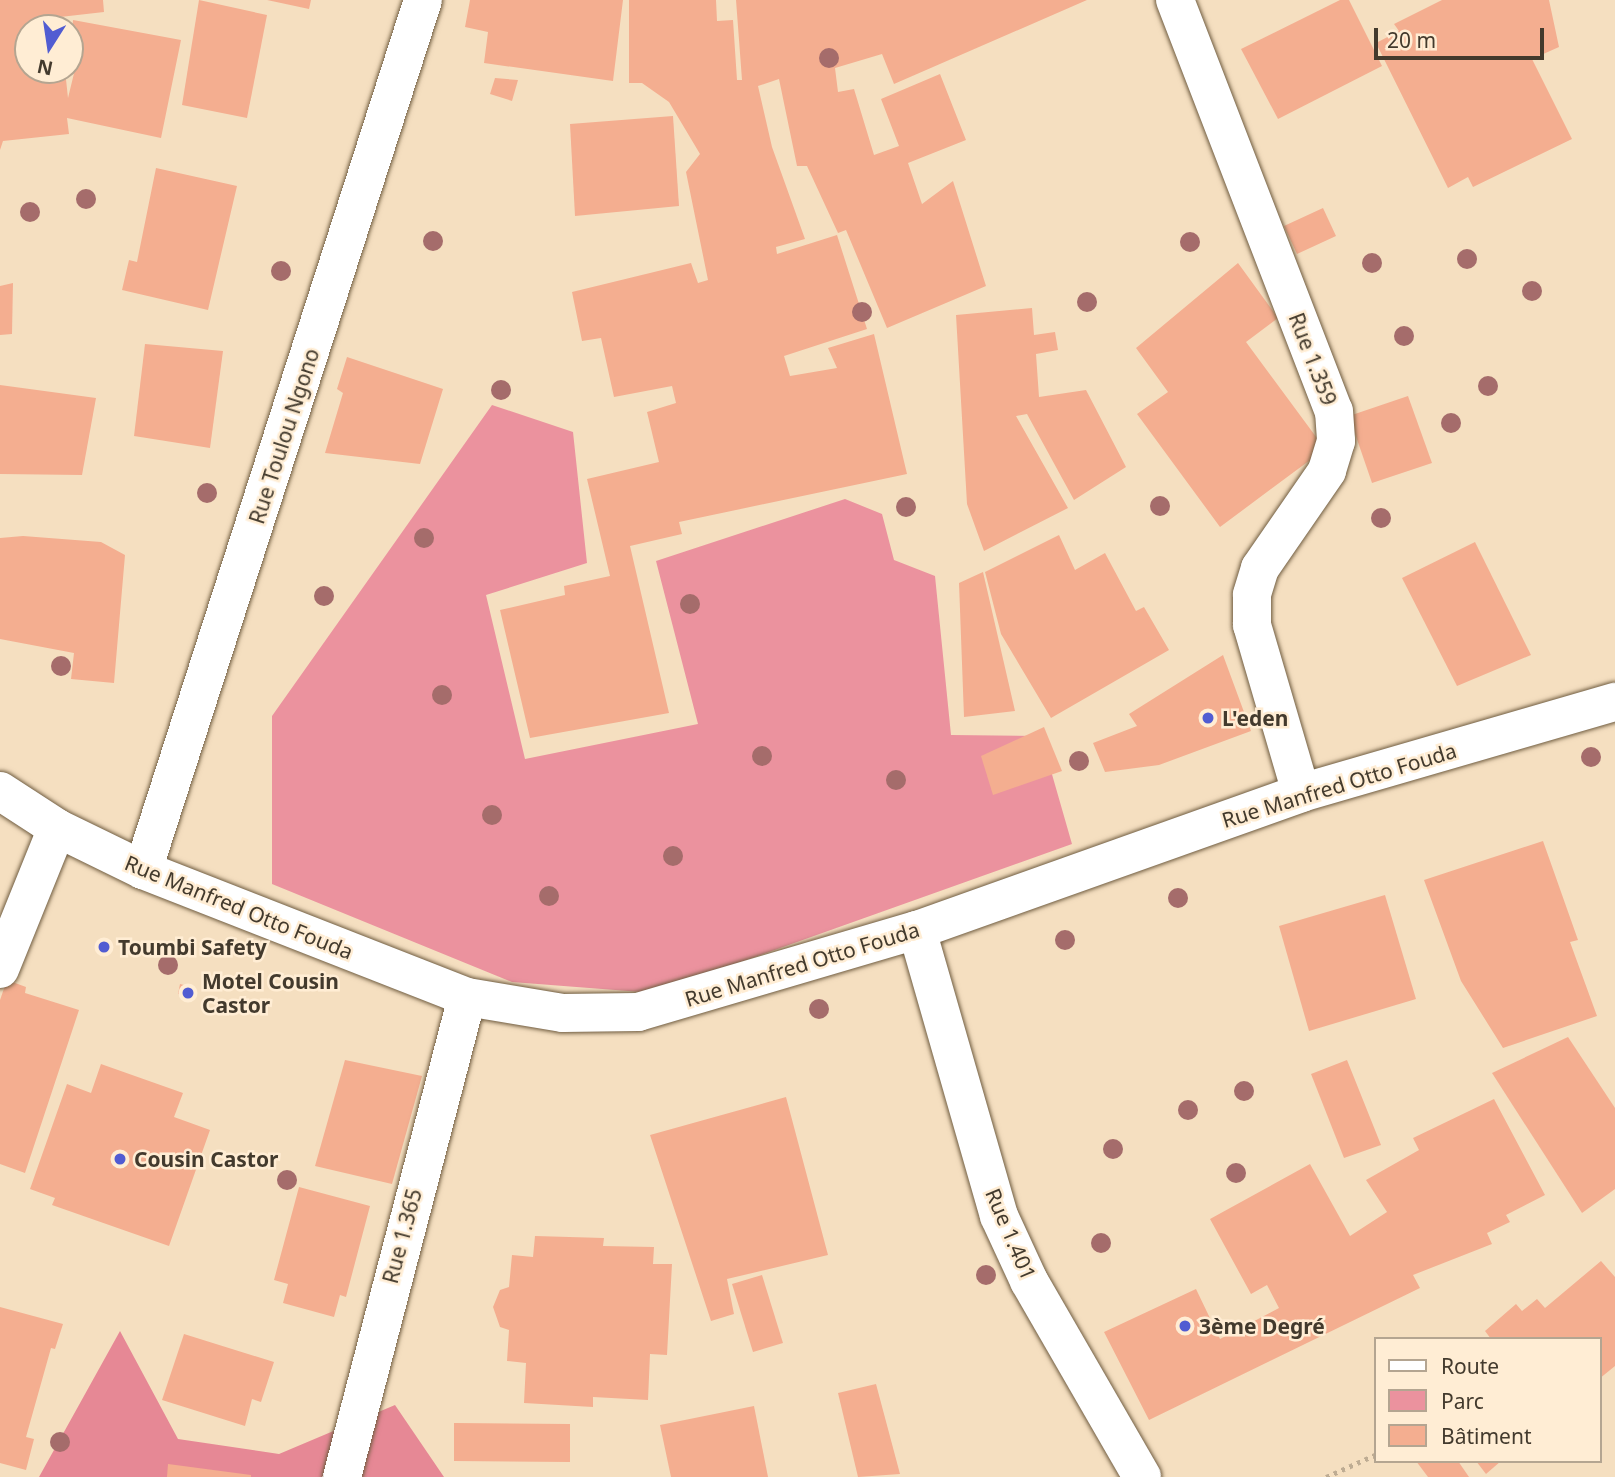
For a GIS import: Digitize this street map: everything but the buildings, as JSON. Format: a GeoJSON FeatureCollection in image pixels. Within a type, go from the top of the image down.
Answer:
{"type":"FeatureCollection","features":[{"type":"Feature","properties":{"kind":"street","name":"Rue Toulou Ngono"},"geometry":{"type":"LineString","coordinates":[[143,870],[423,0]]}},
{"type":"Feature","properties":{"kind":"street","name":"Rue 1.359"},"geometry":{"type":"LineString","coordinates":[[1175,0],[1334,411],[1336,441],[1327,471],[1260,568],[1252,595],[1252,625],[1301,793]]}},
{"type":"Feature","properties":{"kind":"street","name":"Rue Manfred Otto Fouda"},"geometry":{"type":"LineString","coordinates":[[0,791],[57,828],[143,870],[467,997],[563,1013],[638,1012],[917,930],[1301,793],[1615,702]]}},
{"type":"Feature","properties":{"kind":"street"},"geometry":{"type":"LineString","coordinates":[[0,969],[57,828]]}},
{"type":"Feature","properties":{"kind":"street","name":"Rue 1.401"},"geometry":{"type":"LineString","coordinates":[[917,930],[999,1216],[1029,1281],[1142,1477]]}},
{"type":"Feature","properties":{"kind":"street","name":"Rue 1.365"},"geometry":{"type":"LineString","coordinates":[[342,1477],[467,997]]}},
{"type":"Feature","properties":{"kind":"path"},"geometry":{"type":"LineString","coordinates":[[1326,1477],[1374,1455]]}},
{"type":"Feature","properties":{"kind":"green space"},"geometry":{"type":"Polygon","coordinates":[[[492,405],[573,432],[587,563],[486,595],[525,759],[698,724],[656,561],[845,499],[882,514],[894,560],[935,576],[951,735],[1041,736],[1072,844],[654,993],[512,982],[272,884],[272,716],[492,405]]]}},
{"type":"Feature","properties":{"kind":"shaded area"},"geometry":{"type":"Polygon","coordinates":[[[120,1331],[178,1439],[279,1454],[395,1405],[444,1477],[39,1477],[120,1331]]]}},
{"type":"Feature","properties":{"kind":"place","name":"L'eden"},"geometry":{"type":"Point","coordinates":[1208,718]}},
{"type":"Feature","properties":{"kind":"place","name":"Toumbi Safety"},"geometry":{"type":"Point","coordinates":[104,947]}},
{"type":"Feature","properties":{"kind":"place","name":"Motel Cousin Castor"},"geometry":{"type":"Point","coordinates":[188,993]}},
{"type":"Feature","properties":{"kind":"place","name":"Cousin Castor"},"geometry":{"type":"Point","coordinates":[120,1159]}},
{"type":"Feature","properties":{"kind":"place","name":"3ème Degré"},"geometry":{"type":"Point","coordinates":[1185,1326]}}]}
